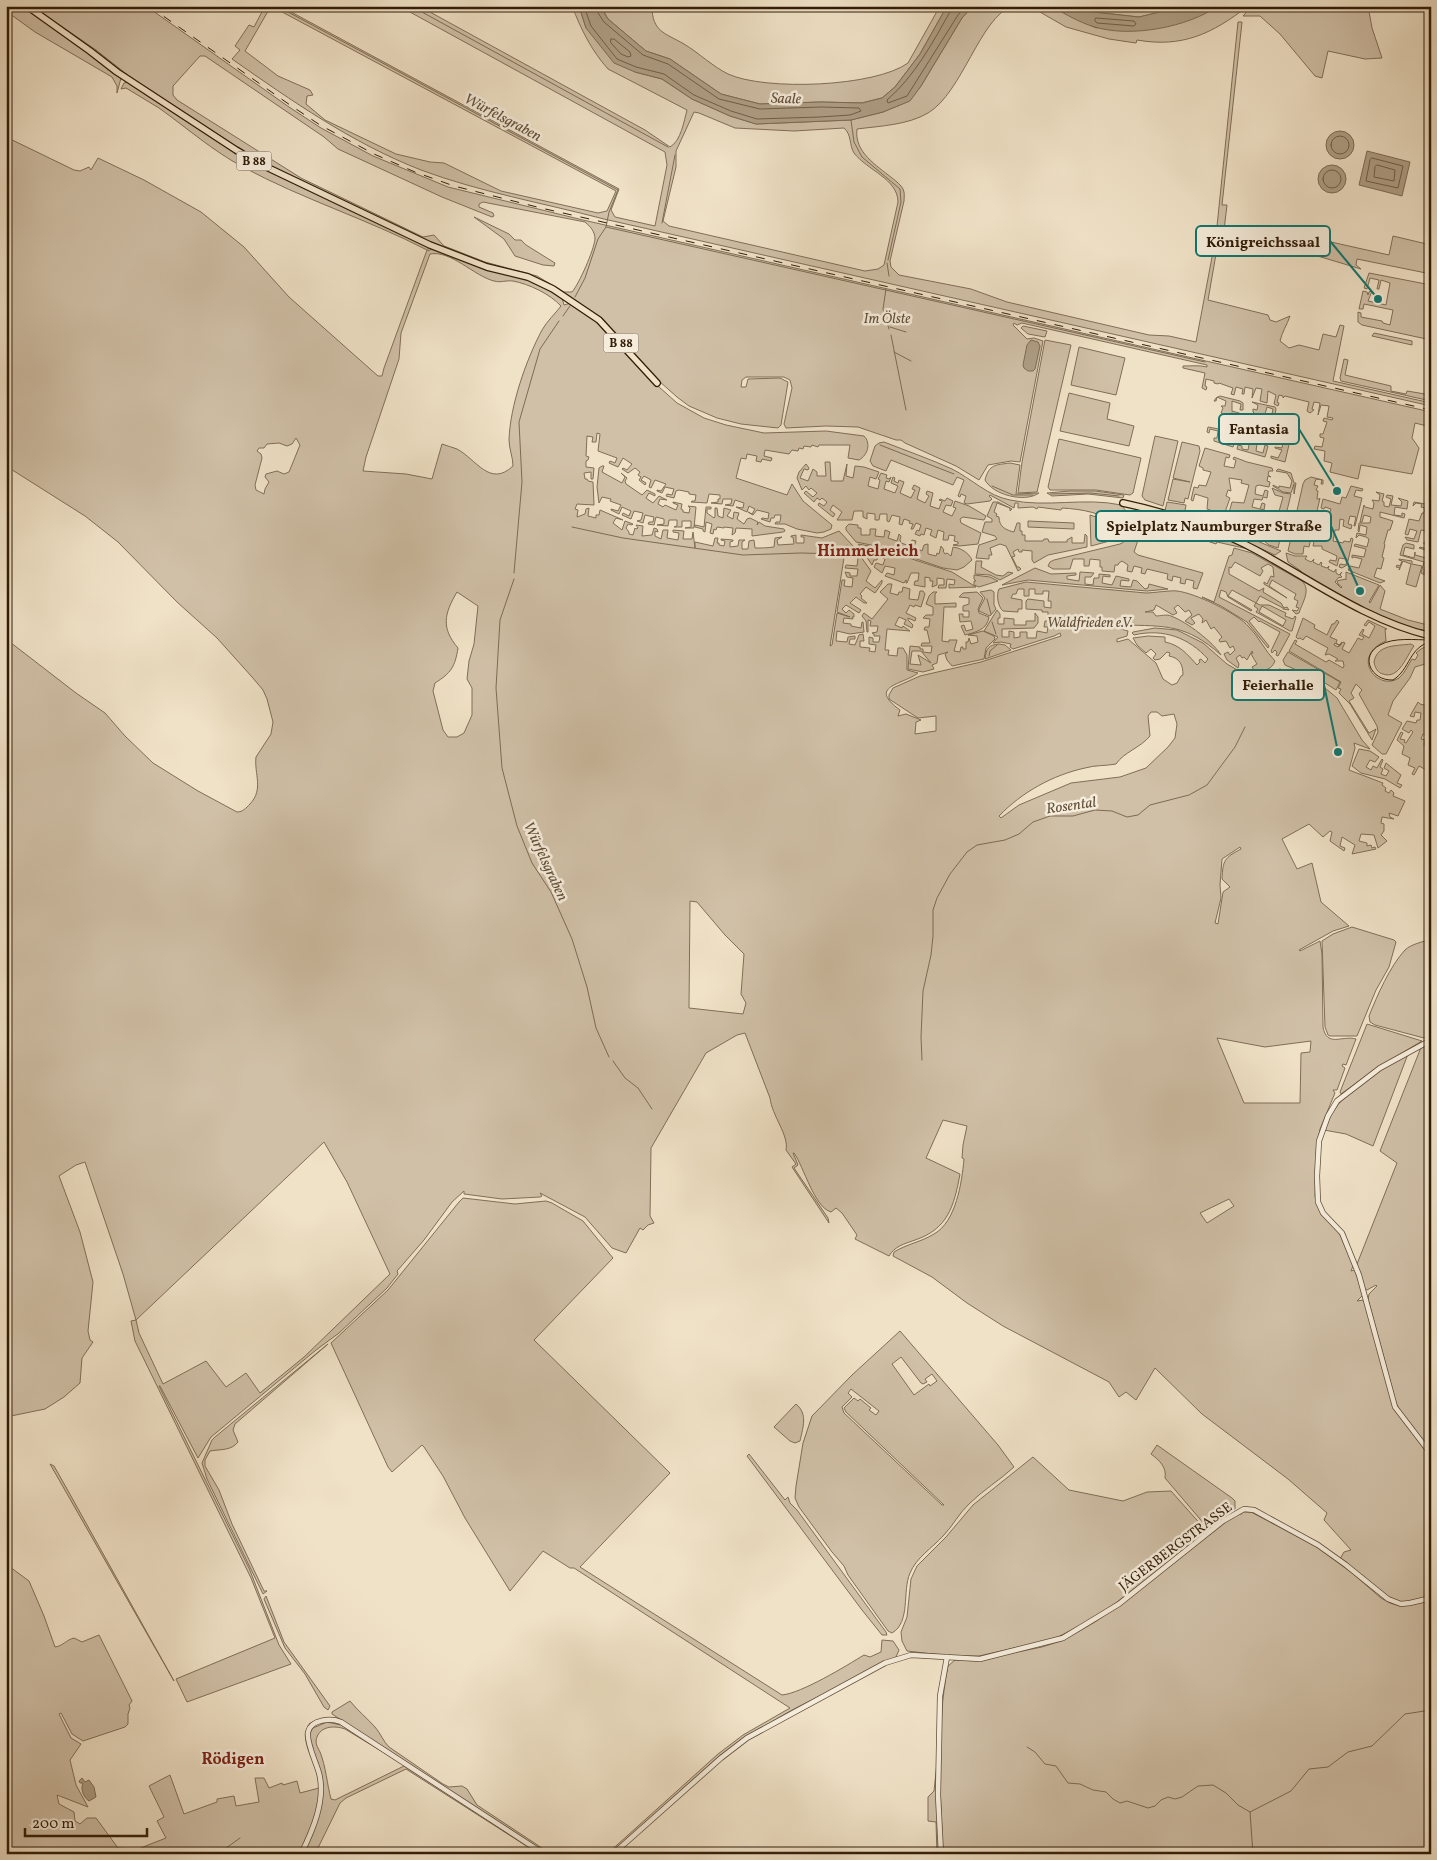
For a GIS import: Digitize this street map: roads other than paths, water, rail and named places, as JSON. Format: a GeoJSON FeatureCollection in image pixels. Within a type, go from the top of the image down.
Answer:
{"type":"FeatureCollection","features":[{"type":"Feature","properties":{"kind":"main road","name":"B 88"},"geometry":{"type":"LineString","coordinates":[[27,6],[90,50],[117,72],[253,160],[430,245],[471,262],[536,280],[553,289],[595,316],[658,383]]}},
{"type":"Feature","properties":{"kind":"main road"},"geometry":{"type":"LineString","coordinates":[[1124,502],[1175,517],[1228,536],[1375,617],[1400,628],[1431,636]]}},
{"type":"Feature","properties":{"kind":"street"},"geometry":{"type":"LineString","coordinates":[[1431,1040],[1380,1068],[1337,1101],[1324,1124],[1320,1141],[1317,1196],[1323,1213],[1342,1233],[1359,1275],[1395,1407],[1431,1454]]}},
{"type":"Feature","properties":{"kind":"street","name":"JÄGERBERGSTRASSE"},"geometry":{"type":"LineString","coordinates":[[948,1658],[980,1659],[1063,1638],[1119,1604],[1223,1521],[1244,1509],[1254,1510],[1318,1545],[1388,1599],[1401,1604],[1431,1598]]}},
{"type":"Feature","properties":{"kind":"street"},"geometry":{"type":"LineString","coordinates":[[613,1854],[721,1758],[766,1726],[898,1658],[911,1655],[948,1658],[940,1706],[938,1795],[941,1854]]}},
{"type":"Feature","properties":{"kind":"street"},"geometry":{"type":"LineString","coordinates":[[301,1854],[311,1834],[318,1810],[320,1792],[319,1775],[308,1740],[308,1731],[313,1724],[332,1719],[373,1743],[544,1854]]}},
{"type":"Feature","properties":{"kind":"water"},"geometry":{"type":"Polygon","coordinates":[[[579,6],[603,6],[603,11],[608,19],[646,51],[670,59],[721,94],[760,104],[862,103],[882,98],[895,87],[920,54],[947,6],[973,6],[962,18],[910,101],[883,112],[851,120],[756,124],[730,116],[692,99],[662,79],[635,72],[614,63],[586,28],[579,6]]]}},
{"type":"Feature","properties":{"kind":"water"},"geometry":{"type":"Polygon","coordinates":[[[1050,6],[1080,6],[1093,12],[1139,17],[1185,6],[1218,6],[1191,20],[1175,25],[1142,31],[1125,31],[1109,30],[1089,25],[1050,6]]]}},
{"type":"Feature","properties":{"kind":"water"},"geometry":{"type":"Polygon","coordinates":[[[1340,131],[1350,135],[1354,145],[1350,155],[1340,159],[1330,155],[1326,145],[1330,135],[1340,131]]]}},
{"type":"Feature","properties":{"kind":"water"},"geometry":{"type":"Polygon","coordinates":[[[1367,151],[1410,162],[1402,196],[1359,185],[1367,151]]]}},
{"type":"Feature","properties":{"kind":"water"},"geometry":{"type":"Polygon","coordinates":[[[1332,165],[1342,169],[1346,179],[1342,189],[1332,193],[1322,189],[1318,179],[1322,169],[1332,165]]]}},
{"type":"Feature","properties":{"kind":"water"},"geometry":{"type":"Polygon","coordinates":[[[1031,340],[1038,342],[1040,346],[1035,369],[1028,371],[1023,365],[1027,345],[1031,340]]]}},
{"type":"Feature","properties":{"kind":"water"},"geometry":{"type":"Polygon","coordinates":[[[82,1778],[85,1782],[89,1780],[94,1787],[96,1797],[89,1801],[83,1793],[83,1783],[79,1781],[82,1778]]]}},
{"type":"Feature","properties":{"kind":"waterway","name":"Würfelsgraben"},"geometry":{"type":"LineString","coordinates":[[277,6],[618,190],[609,212],[606,227],[598,239],[585,278],[575,297]]}},
{"type":"Feature","properties":{"kind":"waterway"},"geometry":{"type":"LineString","coordinates":[[411,6],[668,147]]}},
{"type":"Feature","properties":{"kind":"waterway"},"geometry":{"type":"LineString","coordinates":[[851,120],[854,142],[862,157],[900,189],[901,202],[888,260]]}},
{"type":"Feature","properties":{"kind":"waterway"},"geometry":{"type":"LineString","coordinates":[[662,223],[675,155]]}},
{"type":"Feature","properties":{"kind":"waterway"},"geometry":{"type":"LineString","coordinates":[[606,227],[1205,362]]}},
{"type":"Feature","properties":{"kind":"waterway"},"geometry":{"type":"LineString","coordinates":[[887,263],[889,276]]}},
{"type":"Feature","properties":{"kind":"waterway"},"geometry":{"type":"LineString","coordinates":[[886,289],[883,309],[889,329]]}},
{"type":"Feature","properties":{"kind":"waterway","name":"Würfelsgraben"},"geometry":{"type":"LineString","coordinates":[[563,316],[570,306]]}},
{"type":"Feature","properties":{"kind":"waterway","name":"Würfelsgraben"},"geometry":{"type":"LineString","coordinates":[[514,573],[522,482],[519,422],[540,349],[559,321]]}},
{"type":"Feature","properties":{"kind":"waterway"},"geometry":{"type":"LineString","coordinates":[[890,327],[906,332]]}},
{"type":"Feature","properties":{"kind":"waterway"},"geometry":{"type":"LineString","coordinates":[[891,335],[906,410]]}},
{"type":"Feature","properties":{"kind":"waterway"},"geometry":{"type":"LineString","coordinates":[[894,352],[911,361]]}},
{"type":"Feature","properties":{"kind":"waterway"},"geometry":{"type":"LineString","coordinates":[[880,445],[954,474]]}},
{"type":"Feature","properties":{"kind":"waterway"},"geometry":{"type":"LineString","coordinates":[[992,486],[1013,495],[1033,495]]}},
{"type":"Feature","properties":{"kind":"waterway"},"geometry":{"type":"LineString","coordinates":[[1051,494],[1091,493],[1119,496]]}},
{"type":"Feature","properties":{"kind":"waterway"},"geometry":{"type":"LineString","coordinates":[[572,527],[623,538],[743,555],[842,554],[847,545]]}},
{"type":"Feature","properties":{"kind":"waterway","name":"Würfelsgraben"},"geometry":{"type":"LineString","coordinates":[[514,579],[500,620],[496,688],[502,768],[517,826],[532,863],[551,892],[572,939],[587,987],[596,1028],[609,1057]]}},
{"type":"Feature","properties":{"kind":"waterway"},"geometry":{"type":"LineString","coordinates":[[987,599],[991,614]]}},
{"type":"Feature","properties":{"kind":"waterway"},"geometry":{"type":"LineString","coordinates":[[992,622],[996,634]]}},
{"type":"Feature","properties":{"kind":"waterway"},"geometry":{"type":"LineString","coordinates":[[989,656],[990,651],[997,645]]}},
{"type":"Feature","properties":{"kind":"waterway","name":"Rosental"},"geometry":{"type":"LineString","coordinates":[[922,1060],[923,991],[931,955],[933,910],[937,898],[950,874],[967,852],[977,845],[1005,840],[1019,834],[1033,822],[1050,816],[1073,816],[1095,810],[1112,811],[1127,817],[1138,815],[1150,805],[1189,795],[1207,785],[1235,747],[1245,727]]}},
{"type":"Feature","properties":{"kind":"waterway","name":"Würfelsgraben"},"geometry":{"type":"LineString","coordinates":[[613,1061],[625,1078],[638,1088],[652,1109]]}},
{"type":"Feature","properties":{"kind":"waterway"},"geometry":{"type":"LineString","coordinates":[[1253,1854],[1250,1812],[1291,1791],[1309,1769],[1328,1767],[1348,1752],[1372,1746],[1405,1714],[1431,1710]]}},
{"type":"Feature","properties":{"kind":"waterway"},"geometry":{"type":"LineString","coordinates":[[1027,1747],[1035,1752],[1045,1764],[1056,1766],[1068,1783],[1080,1784],[1093,1790],[1106,1792],[1120,1803],[1127,1801],[1148,1808],[1155,1806],[1161,1800],[1168,1797],[1175,1799],[1182,1797],[1198,1786],[1213,1785],[1250,1812]]}},
{"type":"Feature","properties":{"kind":"waterway"},"geometry":{"type":"LineString","coordinates":[[218,1854],[240,1838]]}},
{"type":"Feature","properties":{"kind":"tram line"},"geometry":{"type":"LineString","coordinates":[[1431,640],[1386,642],[1370,655],[1370,667],[1379,676],[1393,680],[1399,676],[1418,648],[1431,642]]}},
{"type":"Feature","properties":{"kind":"railway"},"geometry":{"type":"LineString","coordinates":[[149,6],[320,125],[374,154],[454,186],[541,208],[1431,410]]}},
{"type":"Feature","properties":{"kind":"place","name":"Königreichssaal"},"geometry":{"type":"Point","coordinates":[1378,299]}},
{"type":"Feature","properties":{"kind":"place","name":"Fantasia"},"geometry":{"type":"Point","coordinates":[1337,491]}},
{"type":"Feature","properties":{"kind":"place","name":"Spielplatz Naumburger Straße"},"geometry":{"type":"Point","coordinates":[1360,591]}},
{"type":"Feature","properties":{"kind":"place","name":"Feierhalle"},"geometry":{"type":"Point","coordinates":[1338,752]}},
{"type":"Feature","properties":{"kind":"district","name":"Himmelreich"},"geometry":{"type":"Point","coordinates":[868,550]}},
{"type":"Feature","properties":{"kind":"district","name":"Rödigen"},"geometry":{"type":"Point","coordinates":[233,1758]}},
{"type":"Feature","properties":{"kind":"water label","name":"Saale"},"geometry":{"type":"Point","coordinates":[786,98]}},
{"type":"Feature","properties":{"kind":"park label","name":"Im Ölste"},"geometry":{"type":"Point","coordinates":[887,318]}},
{"type":"Feature","properties":{"kind":"park label","name":"Waldfrieden e.V."},"geometry":{"type":"Point","coordinates":[1090,622]}}]}
